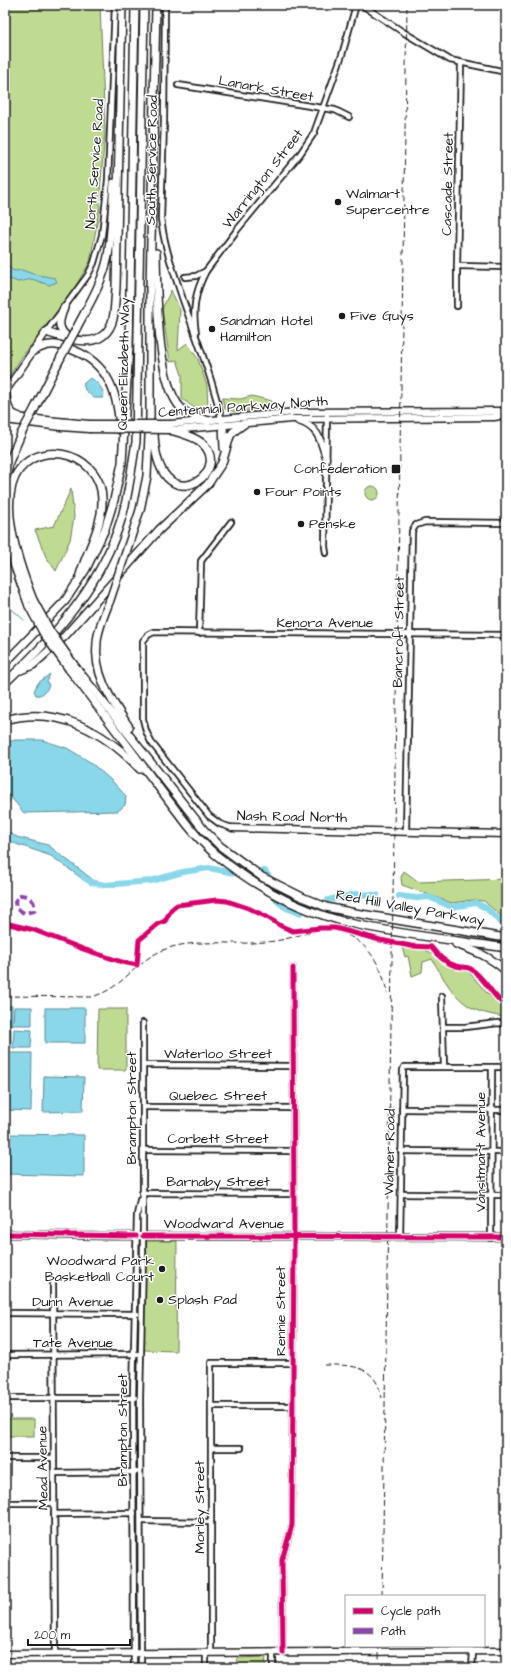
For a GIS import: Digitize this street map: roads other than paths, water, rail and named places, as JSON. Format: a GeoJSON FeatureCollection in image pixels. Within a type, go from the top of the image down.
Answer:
{"type":"FeatureCollection","features":[{"type":"Feature","properties":{"kind":"highway"},"geometry":{"type":"LineString","coordinates":[[45,333],[83,342],[100,336],[111,324],[113,317],[116,288],[122,5]]}},
{"type":"Feature","properties":{"kind":"highway","name":"Queen Elizabeth Way"},"geometry":{"type":"LineString","coordinates":[[5,663],[52,617],[66,601],[77,584],[96,551],[105,529],[114,500],[122,463],[129,345],[135,5]]}},
{"type":"Feature","properties":{"kind":"highway","name":"Queen Elizabeth Way"},"geometry":{"type":"LineString","coordinates":[[5,683],[56,632],[86,594],[109,552],[125,506],[136,442],[144,5]]}},
{"type":"Feature","properties":{"kind":"highway"},"geometry":{"type":"LineString","coordinates":[[136,742],[129,727],[103,683],[97,665],[97,641],[140,510],[147,476],[150,416],[156,5]]}},
{"type":"Feature","properties":{"kind":"highway"},"geometry":{"type":"LineString","coordinates":[[5,489],[8,466],[21,434],[92,300],[106,264],[114,180],[118,167]]}},
{"type":"Feature","properties":{"kind":"highway"},"geometry":{"type":"LineString","coordinates":[[152,228],[156,249],[157,312],[160,339],[170,389],[174,400],[181,409],[209,424]]}},
{"type":"Feature","properties":{"kind":"highway"},"geometry":{"type":"LineString","coordinates":[[64,308],[59,324],[62,331],[70,339]]}},
{"type":"Feature","properties":{"kind":"highway"},"geometry":{"type":"LineString","coordinates":[[45,333],[50,340],[91,359],[106,375],[114,395],[119,415],[119,455],[122,463]]}},
{"type":"Feature","properties":{"kind":"highway"},"geometry":{"type":"LineString","coordinates":[[32,351],[47,345],[60,345]]}},
{"type":"Feature","properties":{"kind":"highway"},"geometry":{"type":"LineString","coordinates":[[150,416],[154,427],[157,457],[164,474],[171,482],[178,485],[187,486],[204,476],[210,460],[206,448],[197,439],[170,427]]}},
{"type":"Feature","properties":{"kind":"highway"},"geometry":{"type":"LineString","coordinates":[[222,422],[224,454]]}},
{"type":"Feature","properties":{"kind":"highway"},"geometry":{"type":"LineString","coordinates":[[16,672],[33,665],[65,636],[159,530],[210,481],[222,463],[233,432],[244,424]]}},
{"type":"Feature","properties":{"kind":"highway"},"geometry":{"type":"LineString","coordinates":[[31,603],[16,551],[12,530],[10,499],[12,484],[18,472],[28,462],[42,455],[58,454],[74,457],[87,466],[96,478],[99,485],[102,500],[100,514],[77,584]]}},
{"type":"Feature","properties":{"kind":"highway"},"geometry":{"type":"LineString","coordinates":[[5,514],[14,564],[31,603],[72,667],[157,784]]}},
{"type":"Feature","properties":{"kind":"highway"},"geometry":{"type":"LineString","coordinates":[[72,667],[136,742]]}},
{"type":"Feature","properties":{"kind":"highway"},"geometry":{"type":"LineString","coordinates":[[5,720],[28,716],[50,717],[76,723],[93,730],[118,748],[157,784]]}},
{"type":"Feature","properties":{"kind":"highway","name":"Red Hill Valley Parkway"},"geometry":{"type":"LineString","coordinates":[[136,742],[186,808],[220,846],[248,867],[278,886],[302,897],[342,911],[506,938]]}},
{"type":"Feature","properties":{"kind":"highway","name":"Red Hill Valley Parkway"},"geometry":{"type":"LineString","coordinates":[[157,784],[195,832],[214,853],[241,874],[276,896],[308,910],[354,924],[451,941],[506,948]]}},
{"type":"Feature","properties":{"kind":"highway"},"geometry":{"type":"LineString","coordinates":[[451,941],[492,959],[506,971]]}},
{"type":"Feature","properties":{"kind":"main road","name":"North Service Road"},"geometry":{"type":"LineString","coordinates":[[6,391],[45,333]]}},
{"type":"Feature","properties":{"kind":"main road"},"geometry":{"type":"LineString","coordinates":[[6,391],[8,405],[12,412],[24,418]]}},
{"type":"Feature","properties":{"kind":"main road","name":"Centennial Parkway North"},"geometry":{"type":"LineString","coordinates":[[5,420],[61,427],[170,427],[209,424],[295,412],[327,416]]}},
{"type":"Feature","properties":{"kind":"main road","name":"Centennial Parkway North"},"geometry":{"type":"LineString","coordinates":[[222,422],[244,424],[327,416],[499,412],[506,415]]}},
{"type":"Feature","properties":{"kind":"main road","name":"Centennial Parkway North"},"geometry":{"type":"LineString","coordinates":[[5,416],[89,426]]}},
{"type":"Feature","properties":{"kind":"main road"},"geometry":{"type":"LineString","coordinates":[[291,419],[302,422],[315,430],[319,435],[326,458]]}},
{"type":"Feature","properties":{"kind":"main road","name":"Nash Road North"},"geometry":{"type":"LineString","coordinates":[[232,828],[506,834]]}},
{"type":"Feature","properties":{"kind":"main road","name":"Woodward Avenue"},"geometry":{"type":"LineString","coordinates":[[5,1234],[491,1238],[495,1236],[506,1238]]}},
{"type":"Feature","properties":{"kind":"main road"},"geometry":{"type":"LineString","coordinates":[[5,1654],[506,1651]]}},
{"type":"Feature","properties":{"kind":"street","name":"North Service Road"},"geometry":{"type":"LineString","coordinates":[[45,333],[80,287],[94,263],[102,235],[108,180],[115,5]]}},
{"type":"Feature","properties":{"kind":"street","name":"South Service Road"},"geometry":{"type":"LineString","coordinates":[[165,5],[162,231],[168,258],[215,393],[222,422]]}},
{"type":"Feature","properties":{"kind":"street","name":"Warrington Street"},"geometry":{"type":"LineString","coordinates":[[198,345],[194,321],[194,302],[199,285],[206,271],[237,230],[300,154],[314,133],[321,109],[342,56],[356,5]]}},
{"type":"Feature","properties":{"kind":"street"},"geometry":{"type":"LineString","coordinates":[[362,5],[441,56],[461,63],[506,72]]}},
{"type":"Feature","properties":{"kind":"street","name":"Cascade Street"},"geometry":{"type":"LineString","coordinates":[[457,306],[461,63]]}},
{"type":"Feature","properties":{"kind":"street","name":"Lanark Street"},"geometry":{"type":"LineString","coordinates":[[178,86],[335,110],[349,117]]}},
{"type":"Feature","properties":{"kind":"street"},"geometry":{"type":"LineString","coordinates":[[457,266],[506,267]]}},
{"type":"Feature","properties":{"kind":"street"},"geometry":{"type":"LineString","coordinates":[[185,277],[196,276],[206,271]]}},
{"type":"Feature","properties":{"kind":"street"},"geometry":{"type":"LineString","coordinates":[[326,553],[327,416]]}},
{"type":"Feature","properties":{"kind":"street"},"geometry":{"type":"LineString","coordinates":[[199,633],[201,561],[231,522]]}},
{"type":"Feature","properties":{"kind":"street","name":"Bancroft Street"},"geometry":{"type":"LineString","coordinates":[[406,832],[409,635],[413,527],[425,522],[506,523]]}},
{"type":"Feature","properties":{"kind":"street","name":"Kenora Avenue"},"geometry":{"type":"LineString","coordinates":[[144,638],[154,632],[506,635]]}},
{"type":"Feature","properties":{"kind":"street","name":"Nash Road North"},"geometry":{"type":"LineString","coordinates":[[144,638],[143,719],[151,742],[209,816],[220,824],[232,828]]}},
{"type":"Feature","properties":{"kind":"street","name":"Rennie Street"},"geometry":{"type":"LineString","coordinates":[[283,1652],[282,1560],[292,1527],[294,1236],[292,968]]}},
{"type":"Feature","properties":{"kind":"street"},"geometry":{"type":"LineString","coordinates":[[442,996],[444,1066],[506,1067]]}},
{"type":"Feature","properties":{"kind":"street"},"geometry":{"type":"LineString","coordinates":[[444,1027],[465,1027],[498,1023],[506,1024]]}},
{"type":"Feature","properties":{"kind":"street","name":"Brampton Street"},"geometry":{"type":"LineString","coordinates":[[141,1668],[140,1355],[143,1236],[143,1024]]}},
{"type":"Feature","properties":{"kind":"street","name":"Waterloo Street"},"geometry":{"type":"LineString","coordinates":[[143,1065],[293,1066]]}},
{"type":"Feature","properties":{"kind":"street","name":"Walmer Road"},"geometry":{"type":"LineString","coordinates":[[400,1237],[403,1070],[404,1067],[444,1066]]}},
{"type":"Feature","properties":{"kind":"street","name":"Vansitmart Avenue"},"geometry":{"type":"LineString","coordinates":[[491,1238],[492,1067]]}},
{"type":"Feature","properties":{"kind":"street","name":"Quebec Street"},"geometry":{"type":"LineString","coordinates":[[143,1107],[293,1108]]}},
{"type":"Feature","properties":{"kind":"street"},"geometry":{"type":"LineString","coordinates":[[402,1109],[506,1110]]}},
{"type":"Feature","properties":{"kind":"street","name":"Corbett Street"},"geometry":{"type":"LineString","coordinates":[[142,1150],[293,1151]]}},
{"type":"Feature","properties":{"kind":"street"},"geometry":{"type":"LineString","coordinates":[[401,1151],[506,1152]]}},
{"type":"Feature","properties":{"kind":"street","name":"Brampton Street"},"geometry":{"type":"LineString","coordinates":[[134,1668],[133,1397],[136,1236],[137,1214],[142,1193]]}},
{"type":"Feature","properties":{"kind":"street","name":"Barnaby Street"},"geometry":{"type":"LineString","coordinates":[[142,1193],[293,1194]]}},
{"type":"Feature","properties":{"kind":"street"},"geometry":{"type":"LineString","coordinates":[[400,1194],[506,1195]]}},
{"type":"Feature","properties":{"kind":"street","name":"Mead Avenue"},"geometry":{"type":"LineString","coordinates":[[53,1282],[55,1654]]}},
{"type":"Feature","properties":{"kind":"street","name":"Dunn Avenue"},"geometry":{"type":"LineString","coordinates":[[5,1313],[141,1314]]}},
{"type":"Feature","properties":{"kind":"street","name":"Tate Avenue"},"geometry":{"type":"LineString","coordinates":[[5,1355],[140,1355]]}},
{"type":"Feature","properties":{"kind":"street","name":"Morley Street"},"geometry":{"type":"LineString","coordinates":[[206,1668],[209,1652],[211,1363],[293,1363]]}},
{"type":"Feature","properties":{"kind":"street"},"geometry":{"type":"LineString","coordinates":[[5,1398],[140,1398]]}},
{"type":"Feature","properties":{"kind":"street"},"geometry":{"type":"LineString","coordinates":[[211,1406],[293,1406]]}},
{"type":"Feature","properties":{"kind":"street"},"geometry":{"type":"LineString","coordinates":[[211,1448],[241,1448]]}},
{"type":"Feature","properties":{"kind":"street"},"geometry":{"type":"LineString","coordinates":[[5,1458],[54,1458]]}},
{"type":"Feature","properties":{"kind":"street"},"geometry":{"type":"LineString","coordinates":[[54,1473],[140,1472]]}},
{"type":"Feature","properties":{"kind":"street"},"geometry":{"type":"LineString","coordinates":[[5,1503],[54,1503]]}},
{"type":"Feature","properties":{"kind":"street"},"geometry":{"type":"LineString","coordinates":[[54,1514],[134,1513]]}},
{"type":"Feature","properties":{"kind":"street"},"geometry":{"type":"LineString","coordinates":[[140,1521],[210,1522]]}},
{"type":"Feature","properties":{"kind":"street"},"geometry":{"type":"LineString","coordinates":[[273,1652],[273,1668]]}},
{"type":"Feature","properties":{"kind":"street"},"geometry":{"type":"LineString","coordinates":[[472,1652],[472,1668]]}},
{"type":"Feature","properties":{"kind":"water"},"geometry":{"type":"Polygon","coordinates":[[[8,267],[14,271],[22,270],[33,274],[55,278],[57,282],[49,285],[32,279],[18,282],[10,279],[5,280],[5,268],[8,267]]]}},
{"type":"Feature","properties":{"kind":"water"},"geometry":{"type":"Polygon","coordinates":[[[90,378],[100,387],[104,394],[103,398],[94,398],[85,390],[83,384],[90,378]]]}},
{"type":"Feature","properties":{"kind":"water"},"geometry":{"type":"Polygon","coordinates":[[[50,674],[47,682],[49,685],[47,689],[44,693],[36,695],[34,691],[38,683],[50,674]]]}},
{"type":"Feature","properties":{"kind":"water"},"geometry":{"type":"Polygon","coordinates":[[[15,740],[42,740],[67,748],[90,762],[112,781],[126,796],[125,805],[118,811],[24,813],[5,790],[5,743],[15,740]]]}},
{"type":"Feature","properties":{"kind":"water"},"geometry":{"type":"Polygon","coordinates":[[[5,831],[17,837],[48,845],[92,879],[91,885],[51,856],[5,840],[5,831]]]}},
{"type":"Feature","properties":{"kind":"water"},"geometry":{"type":"Polygon","coordinates":[[[5,1006],[12,1006],[12,1025],[5,1025],[5,1006]]]}},
{"type":"Feature","properties":{"kind":"water"},"geometry":{"type":"Polygon","coordinates":[[[14,1007],[32,1007],[32,1025],[13,1025],[14,1007]]]}},
{"type":"Feature","properties":{"kind":"water"},"geometry":{"type":"Polygon","coordinates":[[[45,1008],[85,1008],[85,1043],[45,1043],[45,1008]]]}},
{"type":"Feature","properties":{"kind":"water"},"geometry":{"type":"Polygon","coordinates":[[[5,1029],[11,1029],[11,1048],[5,1048],[5,1029]]]}},
{"type":"Feature","properties":{"kind":"water"},"geometry":{"type":"Polygon","coordinates":[[[14,1029],[32,1030],[31,1048],[13,1048],[14,1029]]]}},
{"type":"Feature","properties":{"kind":"water"},"geometry":{"type":"Polygon","coordinates":[[[5,1053],[32,1053],[31,1111],[5,1110],[5,1053]]]}},
{"type":"Feature","properties":{"kind":"water"},"geometry":{"type":"Polygon","coordinates":[[[44,1076],[84,1077],[83,1111],[43,1112],[44,1076]]]}},
{"type":"Feature","properties":{"kind":"water"},"geometry":{"type":"Polygon","coordinates":[[[5,1134],[84,1135],[84,1176],[5,1174],[5,1134]]]}},
{"type":"Feature","properties":{"kind":"waterway"},"geometry":{"type":"LineString","coordinates":[[5,603],[24,620]]}},
{"type":"Feature","properties":{"kind":"waterway"},"geometry":{"type":"LineString","coordinates":[[5,806],[12,798]]}},
{"type":"Feature","properties":{"kind":"waterway"},"geometry":{"type":"LineString","coordinates":[[84,878],[91,882],[105,885],[151,881],[183,872],[209,868],[234,873],[265,871],[275,885],[277,901],[286,908],[300,913]]}},
{"type":"Feature","properties":{"kind":"waterway"},"geometry":{"type":"LineString","coordinates":[[328,900],[356,894],[377,895]]}},
{"type":"Feature","properties":{"kind":"waterway"},"geometry":{"type":"LineString","coordinates":[[399,896],[417,898],[429,897],[452,907],[476,903],[486,908],[502,923],[506,922]]}},
{"type":"Feature","properties":{"kind":"railway"},"geometry":{"type":"LineString","coordinates":[[382,1595],[407,5]]}},
{"type":"Feature","properties":{"kind":"railway"},"geometry":{"type":"LineString","coordinates":[[5,996],[91,997],[112,988],[151,956],[171,947],[193,943],[252,943],[273,941],[321,931],[334,931],[346,935],[357,940],[366,948],[380,969],[387,993]]}},
{"type":"Feature","properties":{"kind":"railway"},"geometry":{"type":"LineString","coordinates":[[324,1365],[344,1365],[361,1369],[374,1378],[379,1387],[382,1398]]}},
{"type":"Feature","properties":{"kind":"railway"},"geometry":{"type":"LineString","coordinates":[[379,1647],[379,1668]]}},
{"type":"Feature","properties":{"kind":"place","name":"Walmart Supercentre"},"geometry":{"type":"Point","coordinates":[338,202]}},
{"type":"Feature","properties":{"kind":"place","name":"Five Guys"},"geometry":{"type":"Point","coordinates":[342,316]}},
{"type":"Feature","properties":{"kind":"place","name":"Sandman Hotel Hamilton"},"geometry":{"type":"Point","coordinates":[212,329]}},
{"type":"Feature","properties":{"kind":"place","name":"Confederation"},"geometry":{"type":"Point","coordinates":[396,469]}},
{"type":"Feature","properties":{"kind":"place","name":"Four Points"},"geometry":{"type":"Point","coordinates":[257,492]}},
{"type":"Feature","properties":{"kind":"place","name":"Penske"},"geometry":{"type":"Point","coordinates":[301,524]}},
{"type":"Feature","properties":{"kind":"place","name":"Woodward Park Basketball Court"},"geometry":{"type":"Point","coordinates":[162,1269]}},
{"type":"Feature","properties":{"kind":"place","name":"Splash Pad"},"geometry":{"type":"Point","coordinates":[160,1300]}}]}
